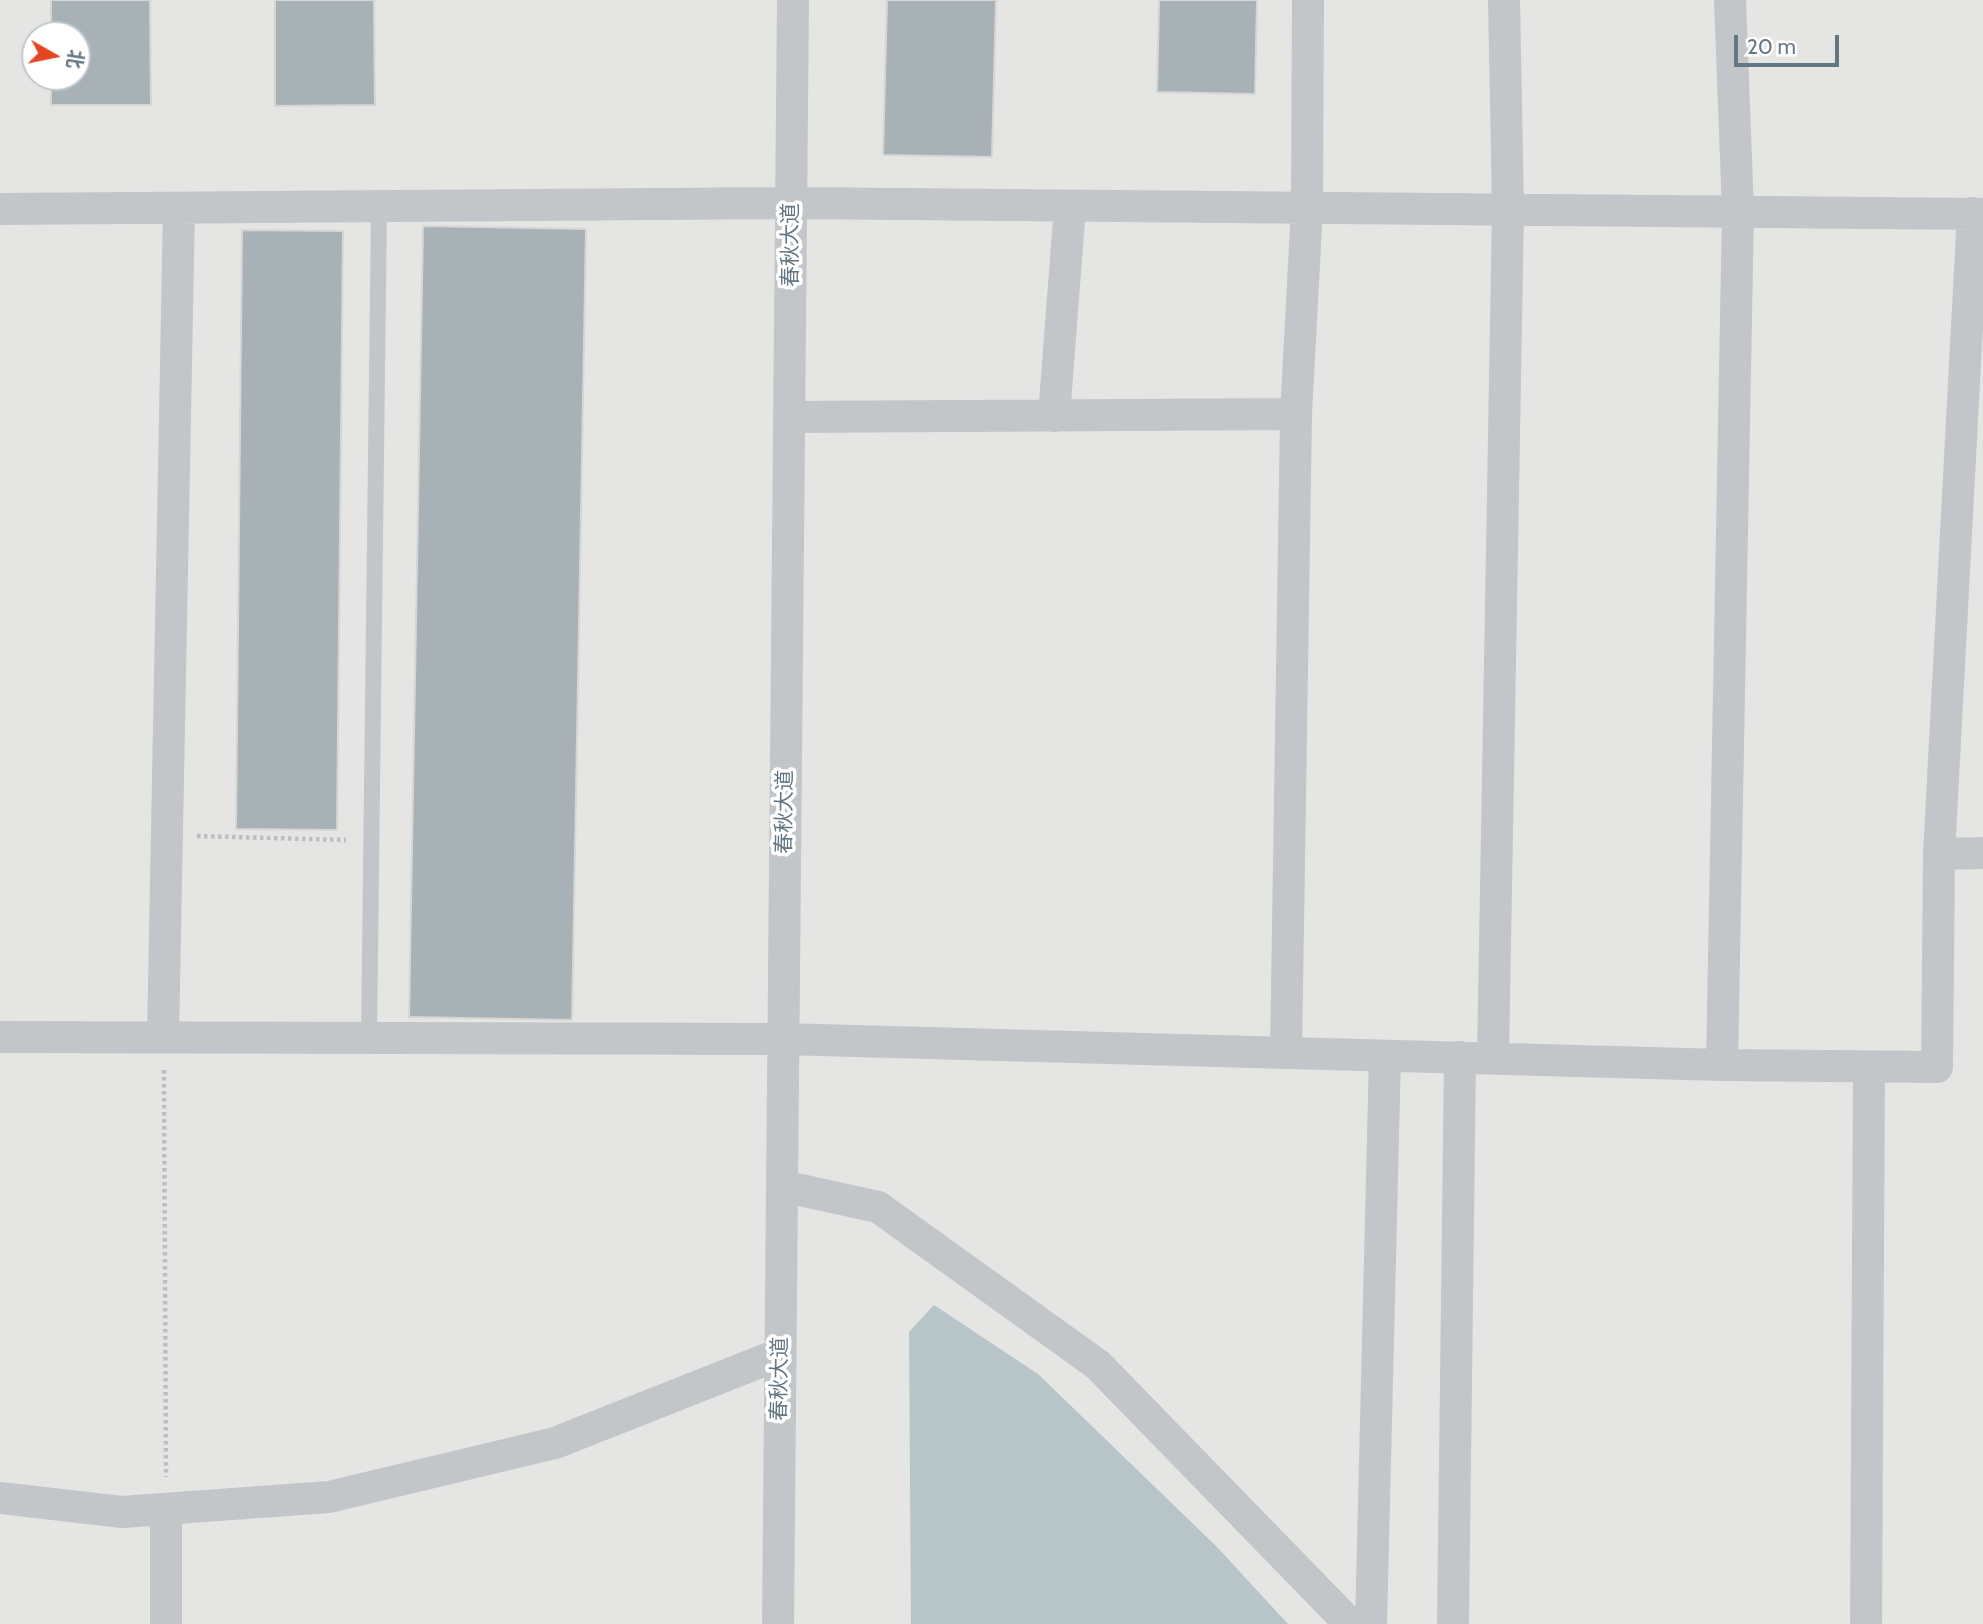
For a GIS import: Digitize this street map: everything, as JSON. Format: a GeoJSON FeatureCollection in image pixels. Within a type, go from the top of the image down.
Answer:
{"type":"FeatureCollection","features":[{"type":"Feature","properties":{"kind":"street","name":"春秋大道"},"geometry":{"type":"LineString","coordinates":[[778,1624],[793,0]]}},
{"type":"Feature","properties":{"kind":"street"},"geometry":{"type":"LineString","coordinates":[[1286,1053],[1296,414],[1307,208],[1308,0]]}},
{"type":"Feature","properties":{"kind":"street"},"geometry":{"type":"LineString","coordinates":[[1493,1058],[1508,209],[1504,0]]}},
{"type":"Feature","properties":{"kind":"street"},"geometry":{"type":"LineString","coordinates":[[1722,1065],[1738,211],[1730,0]]}},
{"type":"Feature","properties":{"kind":"street"},"geometry":{"type":"LineString","coordinates":[[0,209],[791,203],[1978,214],[1939,854],[1937,1067],[1722,1065],[783,1039],[0,1037]]}},
{"type":"Feature","properties":{"kind":"street"},"geometry":{"type":"LineString","coordinates":[[1054,416],[1070,206]]}},
{"type":"Feature","properties":{"kind":"street"},"geometry":{"type":"LineString","coordinates":[[163,1037],[178,208]]}},
{"type":"Feature","properties":{"kind":"street"},"geometry":{"type":"LineString","coordinates":[[789,417],[1296,414]]}},
{"type":"Feature","properties":{"kind":"street"},"geometry":{"type":"LineString","coordinates":[[1939,854],[1983,853]]}},
{"type":"Feature","properties":{"kind":"street"},"geometry":{"type":"LineString","coordinates":[[1371,1624],[1385,1056]]}},
{"type":"Feature","properties":{"kind":"street"},"geometry":{"type":"LineString","coordinates":[[1452,1624],[1460,1057]]}},
{"type":"Feature","properties":{"kind":"street"},"geometry":{"type":"LineString","coordinates":[[1866,1624],[1869,1067]]}},
{"type":"Feature","properties":{"kind":"street"},"geometry":{"type":"LineString","coordinates":[[782,1186],[878,1207],[1098,1365],[1350,1624]]}},
{"type":"Feature","properties":{"kind":"street"},"geometry":{"type":"LineString","coordinates":[[0,1498],[122,1512],[329,1497],[555,1443],[780,1354]]}},
{"type":"Feature","properties":{"kind":"street"},"geometry":{"type":"LineString","coordinates":[[166,1509],[166,1624]]}},
{"type":"Feature","properties":{"kind":"lane"},"geometry":{"type":"LineString","coordinates":[[369,1038],[379,206]]}},
{"type":"Feature","properties":{"kind":"path"},"geometry":{"type":"LineString","coordinates":[[167,835],[372,840]]}},
{"type":"Feature","properties":{"kind":"path"},"geometry":{"type":"LineString","coordinates":[[163,1037],[166,1509]]}},
{"type":"Feature","properties":{"kind":"shaded area"},"geometry":{"type":"Polygon","coordinates":[[[0,0],[1983,0],[1983,1624],[0,1624],[0,0]]]}},
{"type":"Feature","properties":{"kind":"shaded area"},"geometry":{"type":"Polygon","coordinates":[[[934,1305],[1038,1374],[1217,1547],[1288,1624],[911,1624],[909,1332],[934,1305]]]}},
{"type":"Feature","properties":{"kind":"building"},"geometry":{"type":"Polygon","coordinates":[[[51,0],[150,0],[151,105],[51,105],[51,91],[91,91],[91,21],[51,21],[51,0]]]}},
{"type":"Feature","properties":{"kind":"building"},"geometry":{"type":"Polygon","coordinates":[[[275,0],[374,0],[375,105],[275,106],[275,0]]]}},
{"type":"Feature","properties":{"kind":"building"},"geometry":{"type":"Polygon","coordinates":[[[887,0],[996,0],[992,157],[883,155],[887,0]]]}},
{"type":"Feature","properties":{"kind":"building"},"geometry":{"type":"Polygon","coordinates":[[[1159,0],[1257,0],[1255,94],[1157,92],[1159,0]]]}},
{"type":"Feature","properties":{"kind":"building"},"geometry":{"type":"Polygon","coordinates":[[[423,226],[586,229],[572,1020],[409,1017],[423,226]]]}},
{"type":"Feature","properties":{"kind":"building"},"geometry":{"type":"Polygon","coordinates":[[[242,230],[343,231],[337,830],[236,829],[242,230]]]}}]}
